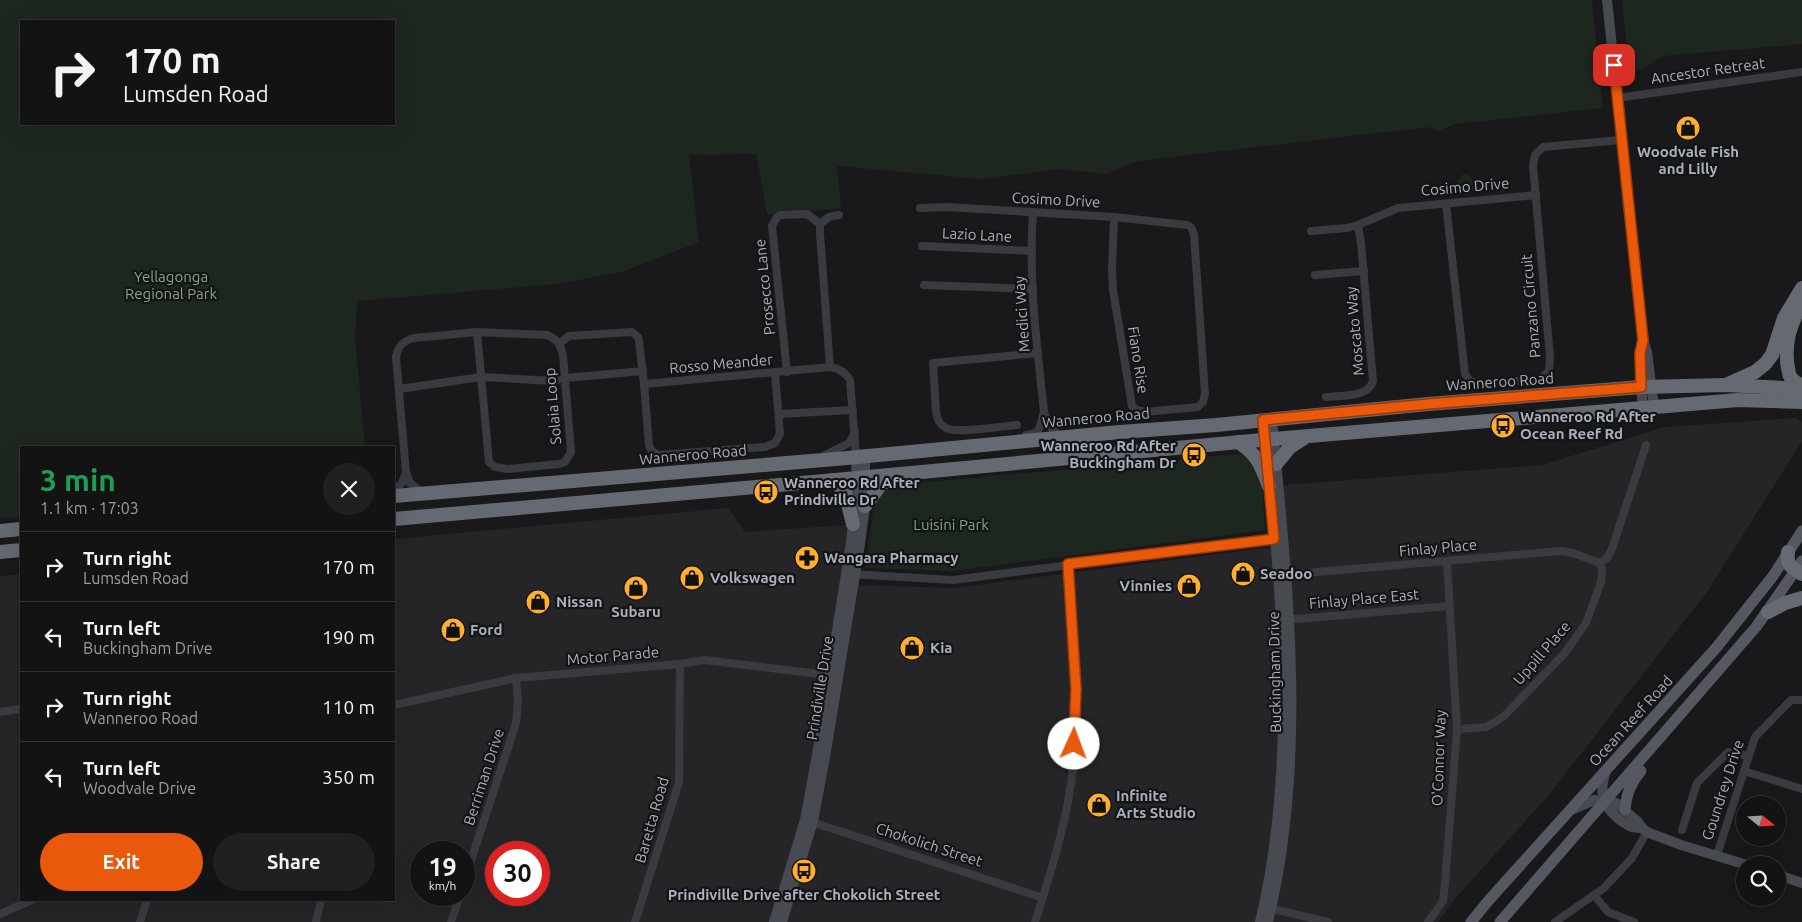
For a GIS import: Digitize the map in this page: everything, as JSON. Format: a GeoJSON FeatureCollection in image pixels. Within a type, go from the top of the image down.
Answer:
{"type":"FeatureCollection","features":[{"type":"Feature","properties":{"kind":"highway"},"geometry":{"type":"LineString","coordinates":[[1725,385],[1755,372],[1765,364],[1772,355],[1784,318],[1802,288]]}},
{"type":"Feature","properties":{"kind":"highway"},"geometry":{"type":"LineString","coordinates":[[1802,304],[1789,334],[1787,353],[1790,376],[1792,380],[1802,387]]}},
{"type":"Feature","properties":{"kind":"highway","name":"Wanneroo Road"},"geometry":{"type":"LineString","coordinates":[[395,496],[813,461],[1428,404],[1646,387],[1725,385],[1802,387]]}},
{"type":"Feature","properties":{"kind":"highway"},"geometry":{"type":"LineString","coordinates":[[395,520],[1269,439],[1649,407],[1738,400],[1802,402]]}},
{"type":"Feature","properties":{"kind":"highway"},"geometry":{"type":"LineString","coordinates":[[1276,464],[1290,447],[1306,436]]}},
{"type":"Feature","properties":{"kind":"highway"},"geometry":{"type":"LineString","coordinates":[[1238,442],[1251,451],[1258,459],[1269,486]]}},
{"type":"Feature","properties":{"kind":"highway"},"geometry":{"type":"LineString","coordinates":[[865,506],[881,484],[904,474]]}},
{"type":"Feature","properties":{"kind":"highway"},"geometry":{"type":"LineString","coordinates":[[834,480],[845,492],[853,524]]}},
{"type":"Feature","properties":{"kind":"highway"},"geometry":{"type":"LineString","coordinates":[[0,531],[20,529]]}},
{"type":"Feature","properties":{"kind":"highway"},"geometry":{"type":"LineString","coordinates":[[0,552],[20,550]]}},
{"type":"Feature","properties":{"kind":"highway"},"geometry":{"type":"LineString","coordinates":[[1768,612],[1785,603],[1802,598]]}},
{"type":"Feature","properties":{"kind":"main road","name":"Ocean Reef Road"},"geometry":{"type":"LineString","coordinates":[[1500,922],[1768,612],[1795,565],[1802,531]]}},
{"type":"Feature","properties":{"kind":"main road","name":"Ocean Reef Road"},"geometry":{"type":"LineString","coordinates":[[1471,922],[1716,648],[1750,607],[1795,565]]}},
{"type":"Feature","properties":{"kind":"main road"},"geometry":{"type":"LineString","coordinates":[[1625,810],[1627,796],[1633,781],[1658,750],[1671,725]]}},
{"type":"Feature","properties":{"kind":"street"},"geometry":{"type":"LineString","coordinates":[[1607,0],[1643,340],[1640,353],[1649,407]]}},
{"type":"Feature","properties":{"kind":"street","name":"Ancestor Retreat"},"geometry":{"type":"LineString","coordinates":[[1617,98],[1802,72]]}},
{"type":"Feature","properties":{"kind":"street","name":"Panzano Circuit"},"geometry":{"type":"LineString","coordinates":[[1446,204],[1465,374],[1470,381],[1479,384],[1540,379],[1546,375],[1550,366],[1532,165],[1534,155],[1538,150],[1550,146],[1621,140]]}},
{"type":"Feature","properties":{"kind":"street","name":"Cosimo Drive"},"geometry":{"type":"LineString","coordinates":[[1311,231],[1347,228],[1398,208],[1536,195]]}},
{"type":"Feature","properties":{"kind":"street","name":"Cosimo Drive"},"geometry":{"type":"LineString","coordinates":[[920,208],[947,207],[1114,217],[1191,227]]}},
{"type":"Feature","properties":{"kind":"street","name":"Medici Way"},"geometry":{"type":"LineString","coordinates":[[1033,213],[1033,289],[1044,412],[1050,427],[1062,437]]}},
{"type":"Feature","properties":{"kind":"street","name":"Prosecco Lane"},"geometry":{"type":"LineString","coordinates":[[787,372],[772,226],[777,217],[781,215],[807,214],[820,224]]}},
{"type":"Feature","properties":{"kind":"street"},"geometry":{"type":"LineString","coordinates":[[839,215],[829,217],[820,224],[830,367],[842,371],[850,380],[855,433],[861,456]]}},
{"type":"Feature","properties":{"kind":"street","name":"Fiano Rise"},"geometry":{"type":"LineString","coordinates":[[1114,217],[1112,269],[1117,318],[1127,367],[1130,401],[1137,410],[1145,412],[1195,408],[1201,405],[1205,396],[1194,240],[1191,227]]}},
{"type":"Feature","properties":{"kind":"street","name":"Moscato Way"},"geometry":{"type":"LineString","coordinates":[[1326,397],[1361,393],[1369,389],[1373,384],[1364,271],[1358,225]]}},
{"type":"Feature","properties":{"kind":"street","name":"Lazio Lane"},"geometry":{"type":"LineString","coordinates":[[922,246],[1032,251]]}},
{"type":"Feature","properties":{"kind":"street"},"geometry":{"type":"LineString","coordinates":[[1315,275],[1364,271]]}},
{"type":"Feature","properties":{"kind":"street"},"geometry":{"type":"LineString","coordinates":[[924,285],[1033,289]]}},
{"type":"Feature","properties":{"kind":"street"},"geometry":{"type":"LineString","coordinates":[[424,494],[410,483],[406,472],[396,357],[398,350],[404,342],[414,338],[477,332],[547,335],[560,343],[569,336],[632,332],[638,337],[639,341],[649,445],[651,450],[658,455],[771,445],[778,440],[780,434],[775,373]]}},
{"type":"Feature","properties":{"kind":"street","name":"Solaia Loop"},"geometry":{"type":"LineString","coordinates":[[477,332],[489,462],[494,467],[508,469],[559,464],[565,462],[571,452],[563,355],[560,343]]}},
{"type":"Feature","properties":{"kind":"street"},"geometry":{"type":"LineString","coordinates":[[1017,425],[956,430],[944,427],[938,420],[936,412],[933,363],[1038,352]]}},
{"type":"Feature","properties":{"kind":"street","name":"Rosso Meander"},"geometry":{"type":"LineString","coordinates":[[644,384],[830,367]]}},
{"type":"Feature","properties":{"kind":"street"},"geometry":{"type":"LineString","coordinates":[[399,389],[481,378],[554,381],[565,378],[643,371]]}},
{"type":"Feature","properties":{"kind":"street"},"geometry":{"type":"LineString","coordinates":[[779,414],[853,410]]}},
{"type":"Feature","properties":{"kind":"street"},"geometry":{"type":"LineString","coordinates":[[1011,442],[1018,436],[1035,433],[1039,429],[1044,412]]}},
{"type":"Feature","properties":{"kind":"street","name":"Buckingham Drive"},"geometry":{"type":"LineString","coordinates":[[1260,922],[1267,908],[1280,861],[1291,758],[1292,690],[1278,538],[1269,486],[1267,420]]}},
{"type":"Feature","properties":{"kind":"street"},"geometry":{"type":"LineString","coordinates":[[813,461],[849,443],[855,433]]}},
{"type":"Feature","properties":{"kind":"street","name":"Buckingham Drive"},"geometry":{"type":"LineString","coordinates":[[1269,439],[1276,464],[1278,538]]}},
{"type":"Feature","properties":{"kind":"street"},"geometry":{"type":"LineString","coordinates":[[1600,563],[1607,558],[1612,549],[1646,445]]}},
{"type":"Feature","properties":{"kind":"street","name":"Prindiville Drive"},"geometry":{"type":"LineString","coordinates":[[782,922],[809,820],[850,574],[865,506],[861,456]]}},
{"type":"Feature","properties":{"kind":"street"},"geometry":{"type":"LineString","coordinates":[[395,490],[402,483],[406,472]]}},
{"type":"Feature","properties":{"kind":"street","name":"Prindiville Drive"},"geometry":{"type":"LineString","coordinates":[[850,574],[853,524],[862,478]]}},
{"type":"Feature","properties":{"kind":"street"},"geometry":{"type":"LineString","coordinates":[[850,574],[953,580],[1278,538]]}},
{"type":"Feature","properties":{"kind":"street","name":"Finlay Place"},"geometry":{"type":"LineString","coordinates":[[1282,575],[1561,551],[1573,553],[1600,563]]}},
{"type":"Feature","properties":{"kind":"street","name":"O'Connor Way"},"geometry":{"type":"LineString","coordinates":[[1428,922],[1443,901],[1446,884],[1456,729],[1447,561]]}},
{"type":"Feature","properties":{"kind":"street","name":"Uppill Place"},"geometry":{"type":"LineString","coordinates":[[1456,729],[1486,727],[1496,722],[1564,654],[1586,623],[1601,582],[1602,572],[1600,563]]}},
{"type":"Feature","properties":{"kind":"street"},"geometry":{"type":"LineString","coordinates":[[1035,922],[1057,851],[1069,796],[1074,759],[1076,689],[1068,564]]}},
{"type":"Feature","properties":{"kind":"street","name":"Finlay Place East"},"geometry":{"type":"LineString","coordinates":[[1285,620],[1449,606]]}},
{"type":"Feature","properties":{"kind":"street","name":"Motor Parade"},"geometry":{"type":"LineString","coordinates":[[395,705],[516,678],[680,664],[705,660],[834,676]]}},
{"type":"Feature","properties":{"kind":"street","name":"Baretta Road"},"geometry":{"type":"LineString","coordinates":[[635,922],[680,782],[680,664]]}},
{"type":"Feature","properties":{"kind":"street","name":"Berriman Drive"},"geometry":{"type":"LineString","coordinates":[[475,848],[516,722],[518,702],[516,678]]}},
{"type":"Feature","properties":{"kind":"street","name":"Goundrey Drive"},"geometry":{"type":"LineString","coordinates":[[1717,855],[1755,737],[1791,700],[1802,700]]}},
{"type":"Feature","properties":{"kind":"street"},"geometry":{"type":"LineString","coordinates":[[0,712],[20,709]]}},
{"type":"Feature","properties":{"kind":"street"},"geometry":{"type":"LineString","coordinates":[[1682,830],[1699,780],[1728,752],[1748,756]]}},
{"type":"Feature","properties":{"kind":"street"},"geometry":{"type":"LineString","coordinates":[[1607,768],[1602,782],[1604,801],[1609,811],[1631,828],[1644,830],[1681,845],[1736,861]]}},
{"type":"Feature","properties":{"kind":"street"},"geometry":{"type":"LineString","coordinates":[[1744,771],[1802,789]]}},
{"type":"Feature","properties":{"kind":"street"},"geometry":{"type":"LineString","coordinates":[[1568,812],[1587,801],[1616,803],[1637,821],[1644,830]]}},
{"type":"Feature","properties":{"kind":"street","name":"Prindiville Drive"},"geometry":{"type":"LineString","coordinates":[[774,922],[809,820]]}},
{"type":"Feature","properties":{"kind":"street","name":"Chokolich Street"},"geometry":{"type":"LineString","coordinates":[[809,820],[1043,898]]}},
{"type":"Feature","properties":{"kind":"street"},"geometry":{"type":"LineString","coordinates":[[1555,922],[1594,895],[1632,858],[1644,830]]}},
{"type":"Feature","properties":{"kind":"street"},"geometry":{"type":"LineString","coordinates":[[1786,878],[1802,883]]}},
{"type":"Feature","properties":{"kind":"street"},"geometry":{"type":"LineString","coordinates":[[1594,895],[1608,912],[1634,922]]}},
{"type":"Feature","properties":{"kind":"street"},"geometry":{"type":"LineString","coordinates":[[0,914],[30,901]]}},
{"type":"Feature","properties":{"kind":"street"},"geometry":{"type":"LineString","coordinates":[[140,922],[147,901]]}},
{"type":"Feature","properties":{"kind":"street"},"geometry":{"type":"LineString","coordinates":[[316,922],[321,901]]}},
{"type":"Feature","properties":{"kind":"street"},"geometry":{"type":"LineString","coordinates":[[451,922],[456,906]]}},
{"type":"Feature","properties":{"kind":"street"},"geometry":{"type":"LineString","coordinates":[[1267,908],[1328,922]]}},
{"type":"Feature","properties":{"kind":"street","name":"Buckingham Drive"},"geometry":{"type":"LineString","coordinates":[[1267,908],[1268,922]]}},
{"type":"Feature","properties":{"kind":"shaded area"},"geometry":{"type":"Polygon","coordinates":[[[1796,418],[1802,422],[1802,441],[1707,592],[1548,796],[1453,901],[1438,922],[0,922],[0,576],[20,574],[20,901],[395,901],[395,539],[728,508],[745,532],[859,524],[859,585],[954,588],[1271,547],[1268,490],[1285,485],[1542,465],[1665,427],[1796,418]]]}},
{"type":"Feature","properties":{"kind":"green space","name":"Yellagonga Regional Park"},"geometry":{"type":"Polygon","coordinates":[[[0,0],[1592,0],[1603,108],[1455,124],[1438,131],[1428,127],[1137,161],[1105,174],[1061,169],[980,179],[837,166],[841,209],[767,214],[756,154],[689,155],[699,242],[625,271],[558,284],[357,301],[355,338],[365,446],[20,446],[20,517],[0,518],[0,0]]]}},
{"type":"Feature","properties":{"kind":"green space"},"geometry":{"type":"Polygon","coordinates":[[[1622,0],[1802,0],[1802,44],[1663,56],[1630,76],[1622,0]]]}},
{"type":"Feature","properties":{"kind":"green space"},"geometry":{"type":"Polygon","coordinates":[[[1463,174],[1470,176],[1479,188],[1459,191],[1455,185],[1463,174]]]}},
{"type":"Feature","properties":{"kind":"green space","name":"Luisini Park"},"geometry":{"type":"Polygon","coordinates":[[[1260,452],[1265,530],[953,571],[865,568],[874,506],[871,487],[1260,452]]]}},
{"type":"Feature","properties":{"kind":"place","name":"Woodvale Fish and Lilly"},"geometry":{"type":"Point","coordinates":[1688,128]}},
{"type":"Feature","properties":{"kind":"place","name":"Wanneroo Rd After Ocean Reef Rd"},"geometry":{"type":"Point","coordinates":[1503,426]}},
{"type":"Feature","properties":{"kind":"place","name":"Wanneroo Rd After Buckingham Dr"},"geometry":{"type":"Point","coordinates":[1194,455]}},
{"type":"Feature","properties":{"kind":"place","name":"Wanneroo Rd After Prindiville Dr"},"geometry":{"type":"Point","coordinates":[766,492]}},
{"type":"Feature","properties":{"kind":"place","name":"Wangara Pharmacy"},"geometry":{"type":"Point","coordinates":[807,558]}},
{"type":"Feature","properties":{"kind":"place","name":"Seadoo"},"geometry":{"type":"Point","coordinates":[1243,574]}},
{"type":"Feature","properties":{"kind":"place","name":"Volkswagen"},"geometry":{"type":"Point","coordinates":[692,578]}},
{"type":"Feature","properties":{"kind":"place","name":"Vinnies"},"geometry":{"type":"Point","coordinates":[1189,586]}},
{"type":"Feature","properties":{"kind":"place","name":"Subaru"},"geometry":{"type":"Point","coordinates":[636,588]}},
{"type":"Feature","properties":{"kind":"place","name":"Nissan"},"geometry":{"type":"Point","coordinates":[538,602]}},
{"type":"Feature","properties":{"kind":"place","name":"Ford"},"geometry":{"type":"Point","coordinates":[453,630]}},
{"type":"Feature","properties":{"kind":"place","name":"Kia"},"geometry":{"type":"Point","coordinates":[912,648]}},
{"type":"Feature","properties":{"kind":"place","name":"Infinite Arts Studio"},"geometry":{"type":"Point","coordinates":[1099,805]}},
{"type":"Feature","properties":{"kind":"place","name":"Prindiville Drive after Chokolich Street"},"geometry":{"type":"Point","coordinates":[804,871]}},
{"type":"Feature","properties":{"kind":"route"},"geometry":{"type":"LineString","coordinates":[[1074,744],[1076,689],[1068,564],[1274,539],[1263,420],[1428,404],[1641,387],[1640,353],[1643,340],[1614,65]]}}]}
